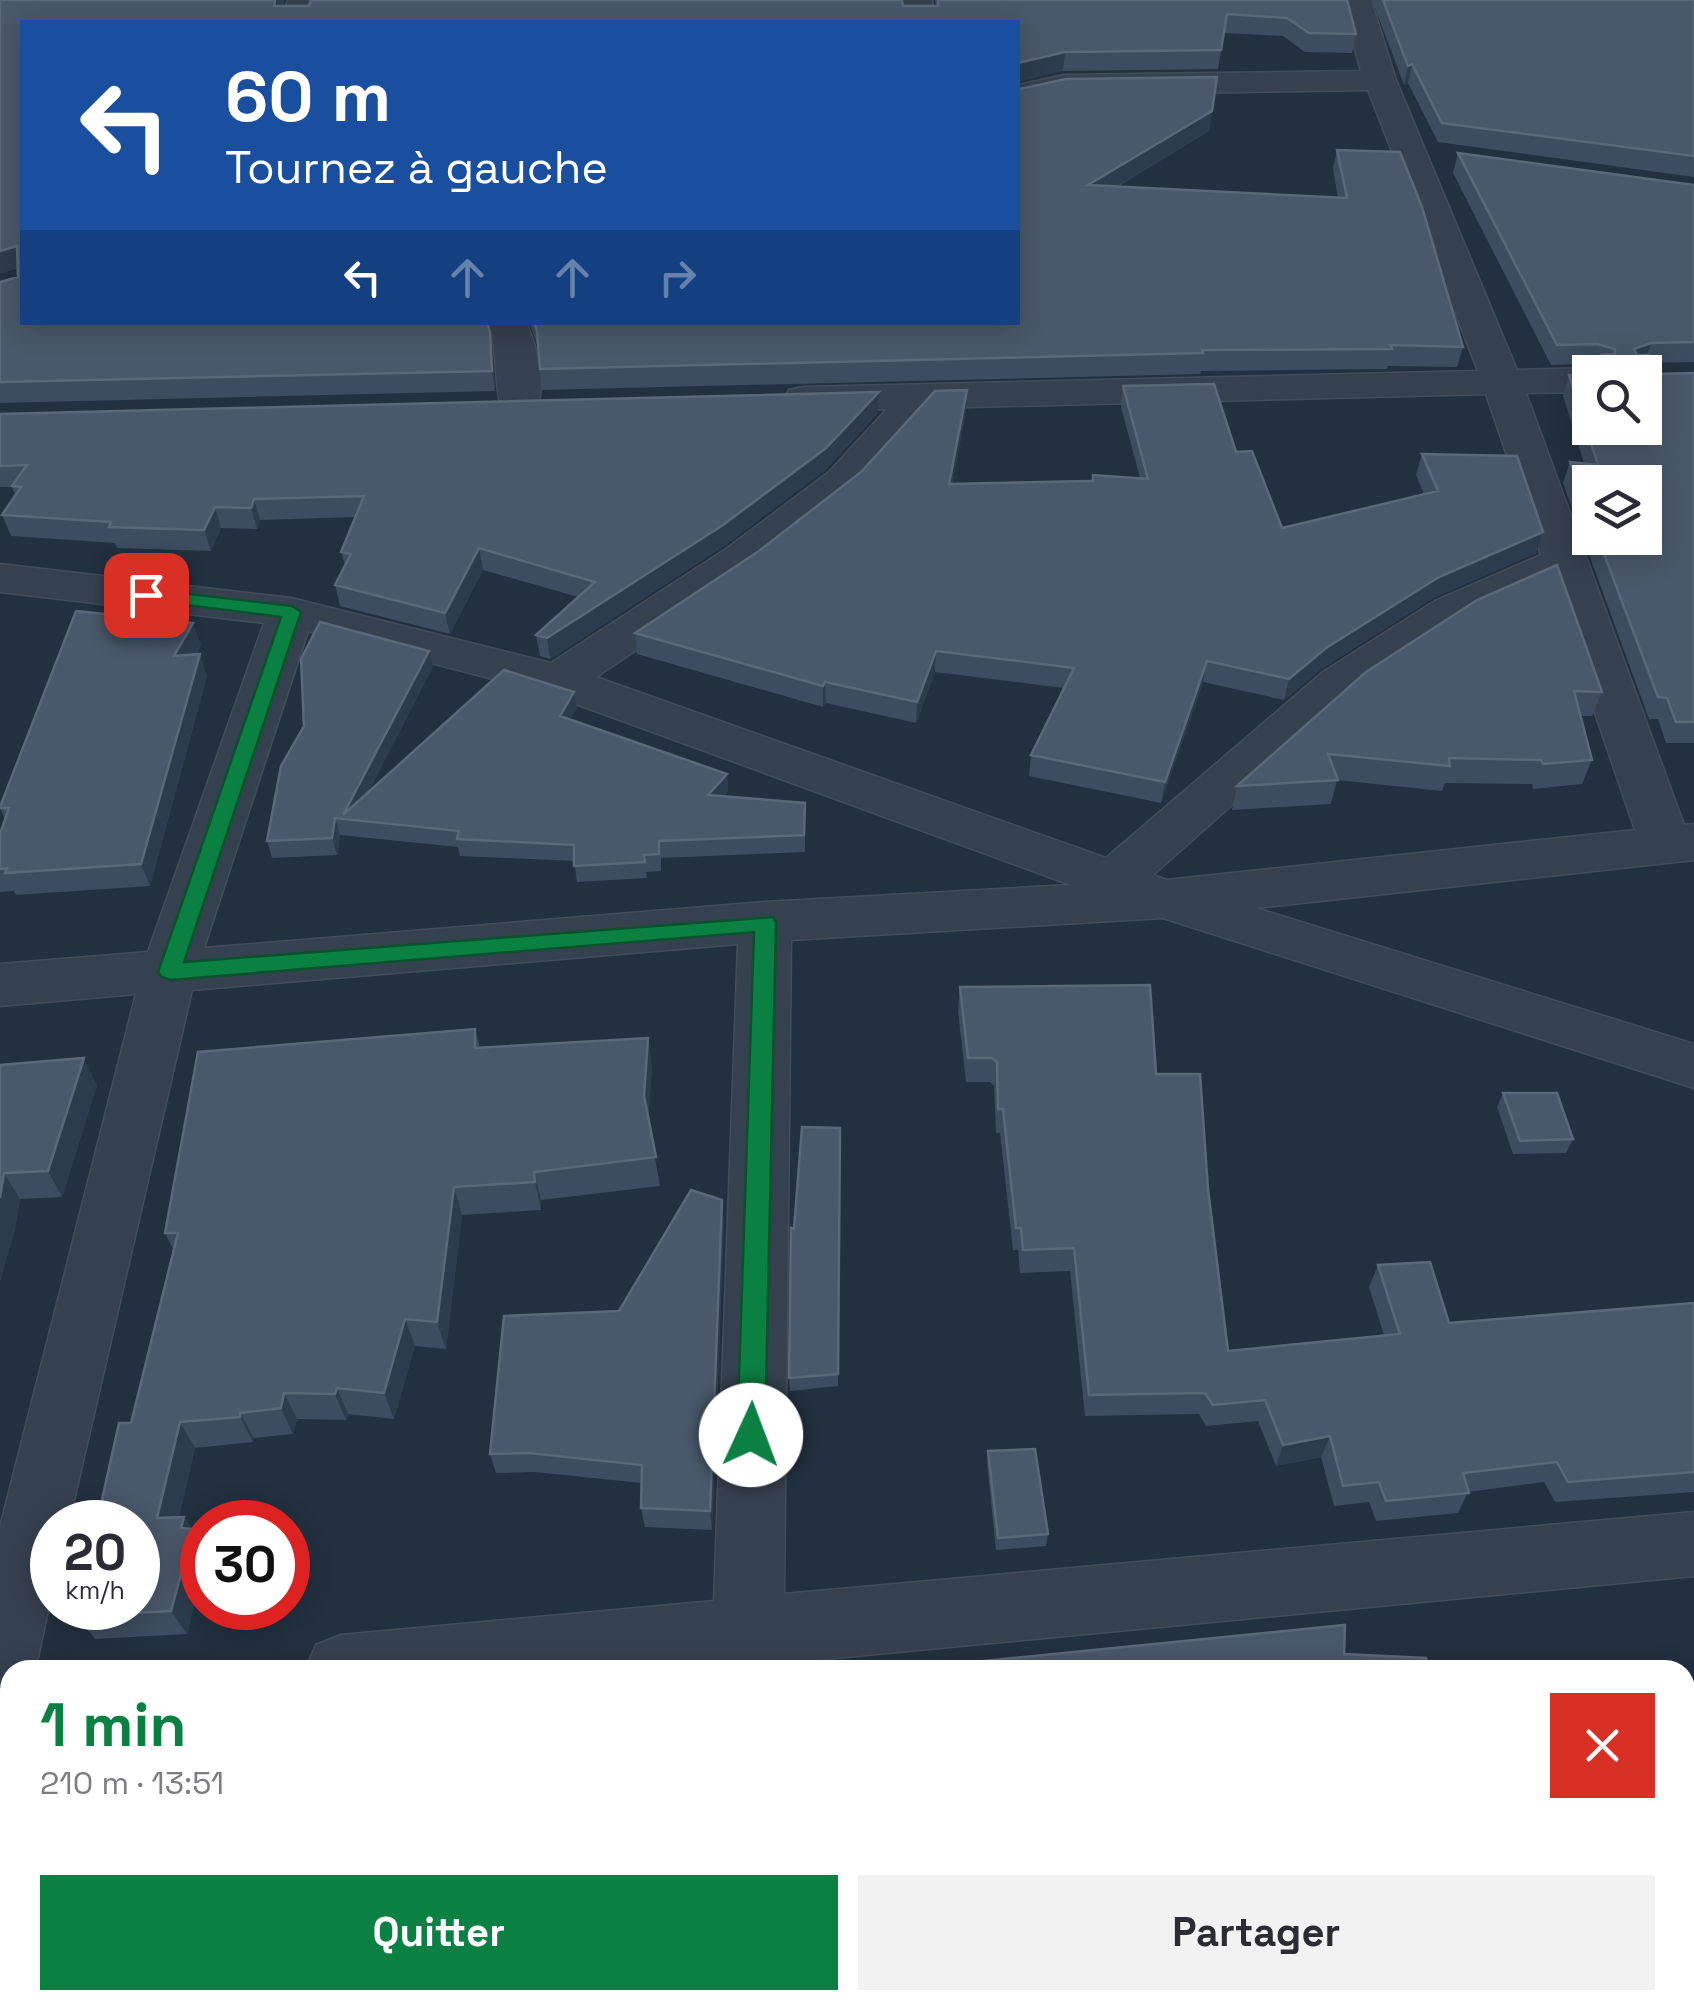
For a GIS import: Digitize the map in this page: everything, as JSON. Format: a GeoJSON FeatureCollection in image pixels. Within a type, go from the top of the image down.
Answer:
{"type":"FeatureCollection","features":[{"type":"Feature","properties":{"kind":"street"},"geometry":{"type":"LineString","coordinates":[[0,985],[766,922],[1164,899],[1680,843],[1565,561],[1502,382],[1380,80],[1356,0]]}},
{"type":"Feature","properties":{"kind":"street"},"geometry":{"type":"LineString","coordinates":[[1020,95],[1064,84],[1380,80]]}},
{"type":"Feature","properties":{"kind":"street"},"geometry":{"type":"LineString","coordinates":[[1410,153],[1447,158]]}},
{"type":"Feature","properties":{"kind":"street"},"geometry":{"type":"LineString","coordinates":[[508,325],[519,371],[518,406]]}},
{"type":"Feature","properties":{"kind":"street"},"geometry":{"type":"LineString","coordinates":[[768,400],[1572,380]]}},
{"type":"Feature","properties":{"kind":"street"},"geometry":{"type":"LineString","coordinates":[[558,680],[742,559],[844,481],[921,396]]}},
{"type":"Feature","properties":{"kind":"street"},"geometry":{"type":"LineString","coordinates":[[1114,880],[1340,682],[1451,611],[1565,561]]}},
{"type":"Feature","properties":{"kind":"street"},"geometry":{"type":"LineString","coordinates":[[0,578],[292,612],[558,680],[1164,899],[1694,1066]]}},
{"type":"Feature","properties":{"kind":"street"},"geometry":{"type":"LineString","coordinates":[[1,1660],[170,972],[292,612]]}},
{"type":"Feature","properties":{"kind":"street"},"geometry":{"type":"LineString","coordinates":[[746,1651],[766,922]]}},
{"type":"Feature","properties":{"kind":"street"},"geometry":{"type":"LineString","coordinates":[[554,1660],[746,1651],[1694,1544]]}},
{"type":"Feature","properties":{"kind":"building"},"geometry":{"type":"Polygon","coordinates":[[[0,0],[275,0],[274,6],[309,6],[311,0],[902,0],[903,6],[938,6],[938,0],[1347,0],[1356,34],[1309,33],[1287,18],[1227,14],[1221,50],[1065,52],[1020,63],[1020,20],[20,20],[20,325],[488,325],[492,371],[0,382],[0,282],[18,277],[17,246],[0,251],[0,0]]]}},
{"type":"Feature","properties":{"kind":"building"},"geometry":{"type":"Polygon","coordinates":[[[1383,0],[1694,0],[1694,156],[1442,123],[1412,64],[1408,66],[1383,0]]]}},
{"type":"Feature","properties":{"kind":"building"},"geometry":{"type":"Polygon","coordinates":[[[1217,77],[1212,111],[1088,185],[1347,198],[1337,150],[1400,152],[1422,207],[1463,347],[1390,345],[1392,349],[1202,350],[1203,353],[540,369],[535,325],[1020,325],[1020,89],[1066,79],[1217,77]]]}},
{"type":"Feature","properties":{"kind":"building"},"geometry":{"type":"Polygon","coordinates":[[[1458,153],[1694,185],[1694,342],[1651,343],[1634,349],[1637,355],[1601,355],[1615,354],[1615,349],[1597,344],[1557,345],[1458,153]]]}},
{"type":"Feature","properties":{"kind":"building"},"geometry":{"type":"Polygon","coordinates":[[[1694,373],[1694,722],[1676,722],[1667,698],[1658,697],[1604,555],[1662,555],[1662,465],[1598,465],[1592,445],[1662,445],[1662,374],[1694,373]]]}},
{"type":"Feature","properties":{"kind":"building"},"geometry":{"type":"Polygon","coordinates":[[[1214,384],[1236,452],[1252,451],[1282,528],[1438,491],[1422,454],[1517,456],[1543,532],[1439,577],[1326,648],[1289,679],[1207,661],[1165,782],[1031,755],[1074,668],[936,651],[917,702],[825,682],[823,686],[635,633],[759,551],[861,472],[935,391],[967,390],[949,484],[1093,481],[1093,475],[1148,479],[1123,386],[1214,384]]]}},
{"type":"Feature","properties":{"kind":"building"},"geometry":{"type":"Polygon","coordinates":[[[879,392],[826,448],[723,525],[547,638],[536,635],[595,582],[479,548],[445,613],[335,585],[351,554],[341,552],[364,496],[254,499],[251,508],[215,507],[204,530],[109,527],[111,522],[2,515],[21,487],[12,486],[27,465],[0,466],[0,414],[879,392]]]}},
{"type":"Feature","properties":{"kind":"building"},"geometry":{"type":"Polygon","coordinates":[[[1557,565],[1602,692],[1574,691],[1592,760],[1543,764],[1541,760],[1449,758],[1450,766],[1328,754],[1338,780],[1237,786],[1366,672],[1477,600],[1557,565]]]}},
{"type":"Feature","properties":{"kind":"building"},"geometry":{"type":"Polygon","coordinates":[[[76,611],[193,623],[174,656],[200,654],[141,864],[5,873],[7,868],[0,869],[0,834],[9,808],[0,807],[76,611]]]}},
{"type":"Feature","properties":{"kind":"building"},"geometry":{"type":"Polygon","coordinates":[[[320,622],[429,651],[343,815],[504,670],[574,692],[560,716],[727,774],[708,795],[805,803],[804,835],[659,841],[659,854],[644,855],[645,862],[574,866],[574,845],[457,839],[459,831],[335,818],[332,838],[267,841],[281,766],[304,726],[301,659],[320,622]]]}},
{"type":"Feature","properties":{"kind":"building"},"geometry":{"type":"Polygon","coordinates":[[[1150,985],[1156,1074],[1200,1074],[1208,1189],[1228,1351],[1400,1334],[1378,1265],[1430,1262],[1449,1323],[1694,1303],[1694,1472],[1568,1482],[1557,1462],[1463,1473],[1469,1493],[1386,1501],[1379,1482],[1343,1486],[1330,1436],[1283,1445],[1265,1400],[1213,1405],[1205,1393],[1089,1395],[1074,1248],[1023,1250],[1021,1228],[1016,1228],[1003,1109],[998,1109],[997,1062],[992,1058],[968,1058],[960,987],[1150,985]]]}},
{"type":"Feature","properties":{"kind":"building"},"geometry":{"type":"Polygon","coordinates":[[[475,1029],[475,1048],[648,1038],[644,1096],[656,1157],[534,1172],[535,1182],[454,1187],[437,1322],[405,1319],[384,1393],[337,1388],[335,1394],[284,1393],[281,1408],[240,1413],[240,1417],[180,1422],[160,1505],[160,1500],[102,1500],[119,1423],[131,1423],[178,1233],[165,1233],[198,1052],[475,1029]]]}},
{"type":"Feature","properties":{"kind":"building"},"geometry":{"type":"Polygon","coordinates":[[[84,1058],[48,1171],[4,1173],[0,1198],[0,1065],[84,1058]]]}},
{"type":"Feature","properties":{"kind":"building"},"geometry":{"type":"Polygon","coordinates":[[[1503,1093],[1557,1093],[1573,1139],[1520,1141],[1503,1093]]]}},
{"type":"Feature","properties":{"kind":"building"},"geometry":{"type":"Polygon","coordinates":[[[802,1127],[840,1128],[838,1374],[789,1378],[791,1228],[794,1229],[802,1127]]]}},
{"type":"Feature","properties":{"kind":"building"},"geometry":{"type":"Polygon","coordinates":[[[691,1190],[722,1200],[710,1511],[641,1508],[642,1465],[529,1453],[490,1454],[504,1316],[619,1311],[691,1190]]]}},
{"type":"Feature","properties":{"kind":"building"},"geometry":{"type":"Polygon","coordinates":[[[1035,1449],[1048,1534],[998,1538],[988,1451],[1035,1449]]]}},
{"type":"Feature","properties":{"kind":"building"},"geometry":{"type":"Polygon","coordinates":[[[180,1517],[180,1577],[171,1611],[160,1612],[160,1518],[180,1517]]]}},
{"type":"Feature","properties":{"kind":"building"},"geometry":{"type":"Polygon","coordinates":[[[1345,1625],[1344,1654],[1426,1660],[993,1660],[1345,1625]]]}},
{"type":"Feature","properties":{"kind":"route"},"geometry":{"type":"LineString","coordinates":[[146,595],[292,612],[170,972],[766,922],[751,1435]]}}]}
